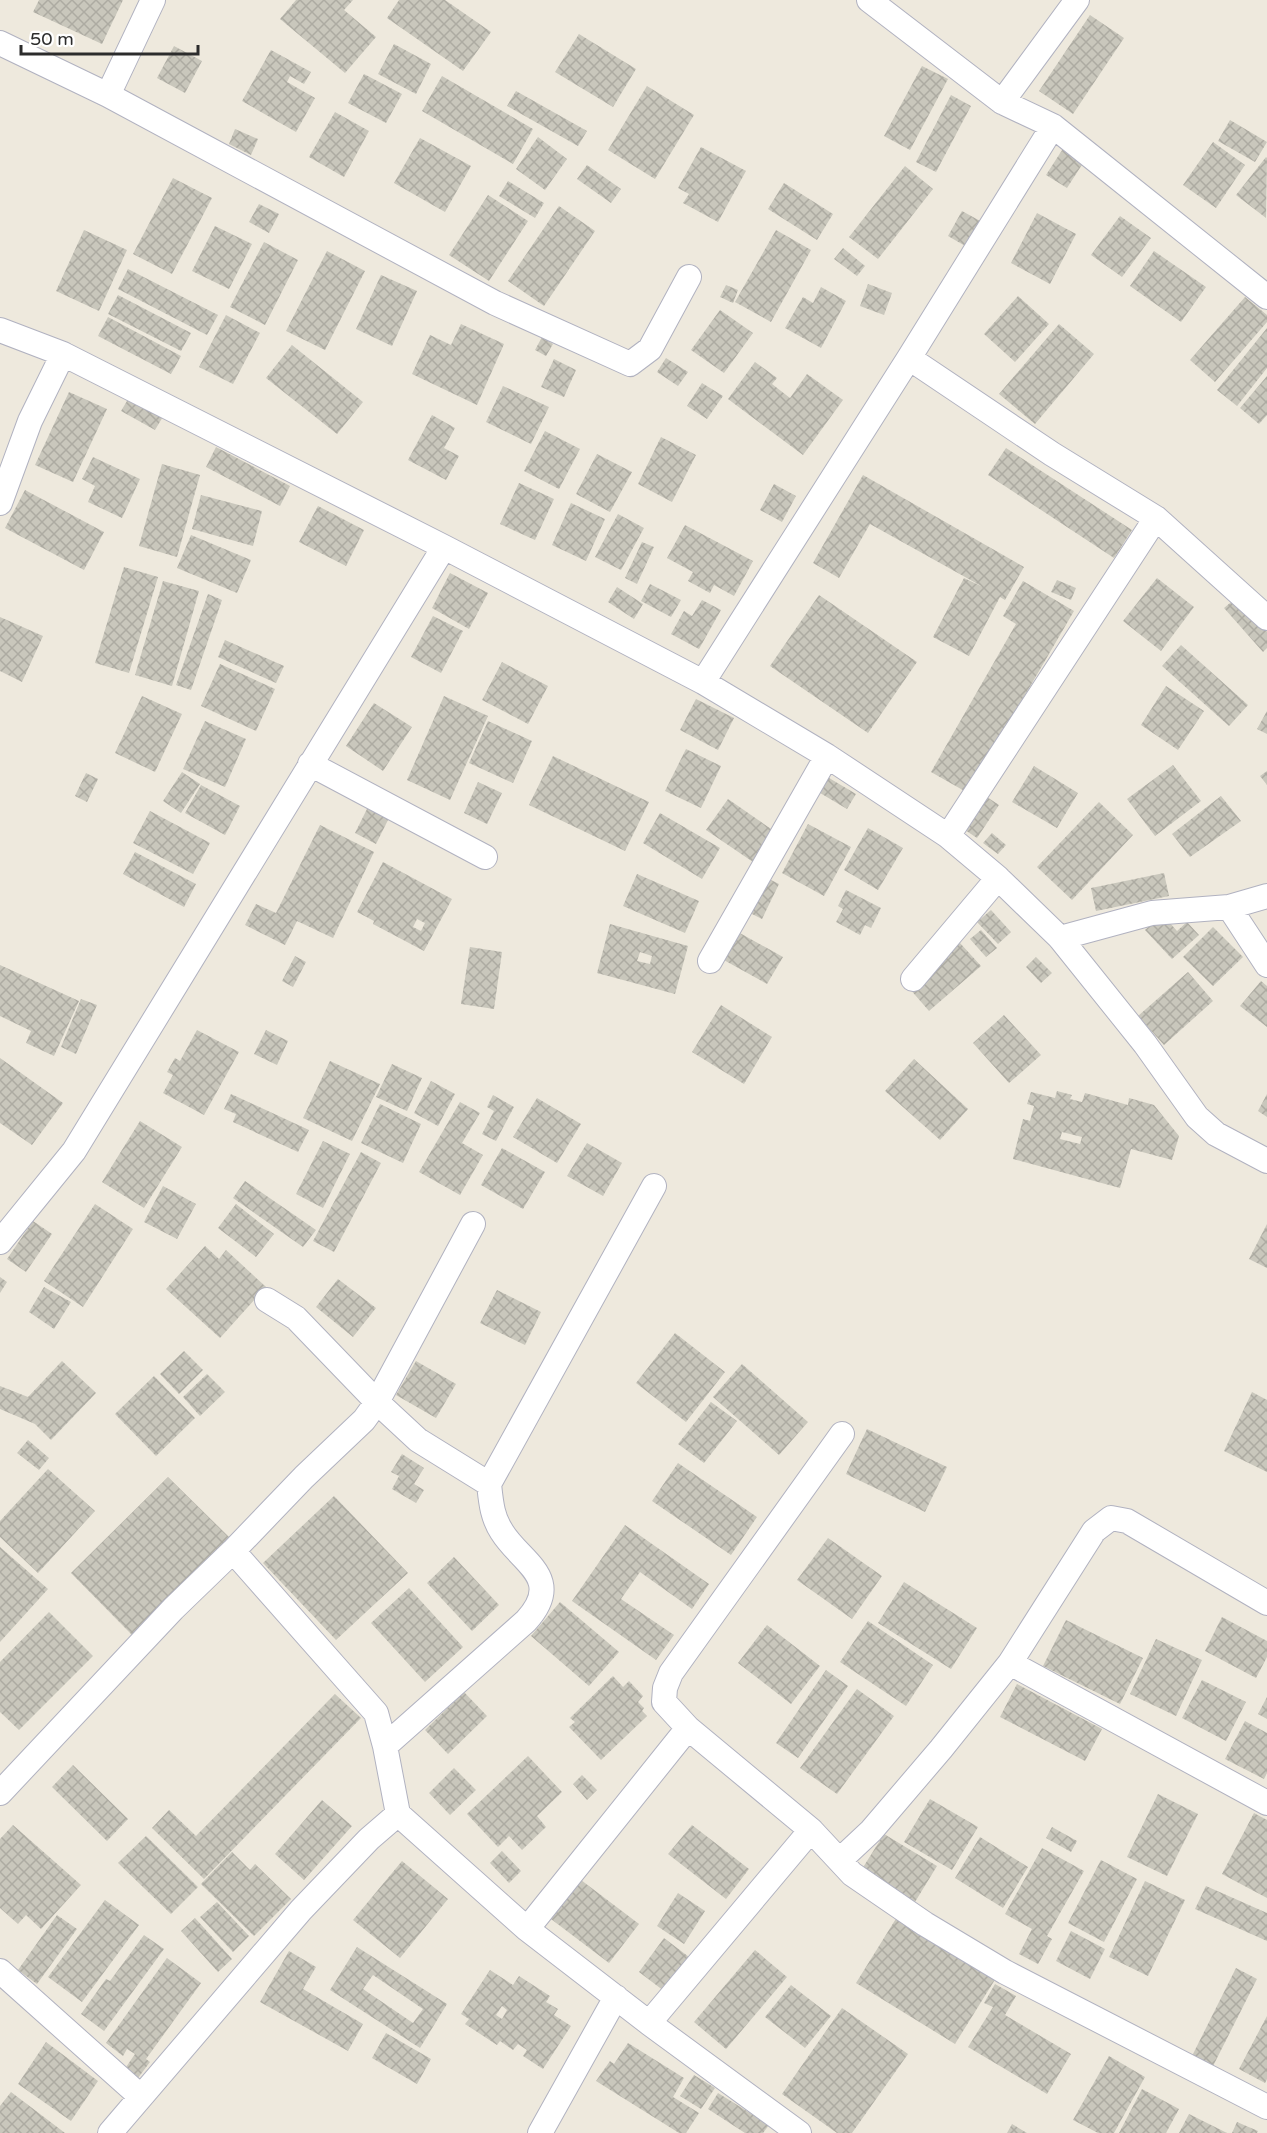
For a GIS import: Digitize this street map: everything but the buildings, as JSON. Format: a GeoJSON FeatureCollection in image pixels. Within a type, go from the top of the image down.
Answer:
{"type":"FeatureCollection","features":[{"type":"Feature","properties":{"kind":"street"},"geometry":{"type":"LineString","coordinates":[[108,95],[153,0]]}},
{"type":"Feature","properties":{"kind":"street"},"geometry":{"type":"LineString","coordinates":[[868,0],[1002,102],[1053,126],[1267,297]]}},
{"type":"Feature","properties":{"kind":"street"},"geometry":{"type":"LineString","coordinates":[[1002,102],[1077,0]]}},
{"type":"Feature","properties":{"kind":"street"},"geometry":{"type":"LineString","coordinates":[[0,43],[108,95],[495,303],[630,364],[650,349],[689,277]]}},
{"type":"Feature","properties":{"kind":"street"},"geometry":{"type":"LineString","coordinates":[[703,682],[1053,126]]}},
{"type":"Feature","properties":{"kind":"street"},"geometry":{"type":"LineString","coordinates":[[0,330],[63,354],[444,547],[703,682],[827,756],[948,836],[999,878],[1060,938],[1145,1044],[1197,1117],[1215,1134],[1267,1161]]}},
{"type":"Feature","properties":{"kind":"street"},"geometry":{"type":"LineString","coordinates":[[0,502],[30,421],[63,354]]}},
{"type":"Feature","properties":{"kind":"street"},"geometry":{"type":"LineString","coordinates":[[909,358],[1052,454],[1156,518],[1267,618]]}},
{"type":"Feature","properties":{"kind":"street"},"geometry":{"type":"LineString","coordinates":[[948,836],[1156,518]]}},
{"type":"Feature","properties":{"kind":"street"},"geometry":{"type":"LineString","coordinates":[[0,1242],[74,1151],[444,547]]}},
{"type":"Feature","properties":{"kind":"street"},"geometry":{"type":"LineString","coordinates":[[711,961],[827,756]]}},
{"type":"Feature","properties":{"kind":"street"},"geometry":{"type":"LineString","coordinates":[[310,764],[485,857]]}},
{"type":"Feature","properties":{"kind":"street"},"geometry":{"type":"LineString","coordinates":[[913,979],[999,878]]}},
{"type":"Feature","properties":{"kind":"street"},"geometry":{"type":"LineString","coordinates":[[1060,938],[1152,913],[1229,906],[1267,896]]}},
{"type":"Feature","properties":{"kind":"street"},"geometry":{"type":"LineString","coordinates":[[1229,906],[1267,965]]}},
{"type":"Feature","properties":{"kind":"street"},"geometry":{"type":"LineString","coordinates":[[385,1746],[536,1610],[542,1591],[534,1567],[502,1533],[491,1510],[489,1484],[654,1186]]}},
{"type":"Feature","properties":{"kind":"street"},"geometry":{"type":"LineString","coordinates":[[0,1793],[173,1609],[364,1420],[377,1402],[473,1224]]}},
{"type":"Feature","properties":{"kind":"street"},"geometry":{"type":"LineString","coordinates":[[267,1300],[296,1318],[377,1402],[418,1440],[489,1484]]}},
{"type":"Feature","properties":{"kind":"street"},"geometry":{"type":"LineString","coordinates":[[842,1434],[670,1673],[665,1688],[664,1702],[688,1728],[811,1830],[852,1874],[925,1924],[1005,1972],[1267,2107]]}},
{"type":"Feature","properties":{"kind":"street"},"geometry":{"type":"LineString","coordinates":[[840,1860],[871,1831],[1010,1663],[1094,1531],[1111,1518],[1127,1521],[1267,1603]]}},
{"type":"Feature","properties":{"kind":"street"},"geometry":{"type":"LineString","coordinates":[[233,1551],[376,1713],[398,1814],[527,1929],[649,2023],[799,2133]]}},
{"type":"Feature","properties":{"kind":"street"},"geometry":{"type":"LineString","coordinates":[[1010,1663],[1267,1803]]}},
{"type":"Feature","properties":{"kind":"street"},"geometry":{"type":"LineString","coordinates":[[527,1929],[688,1728]]}},
{"type":"Feature","properties":{"kind":"street"},"geometry":{"type":"LineString","coordinates":[[110,2133],[301,1910],[369,1839],[398,1814]]}},
{"type":"Feature","properties":{"kind":"street"},"geometry":{"type":"LineString","coordinates":[[649,2023],[811,1830]]}},
{"type":"Feature","properties":{"kind":"street"},"geometry":{"type":"LineString","coordinates":[[0,1971],[140,2096]]}},
{"type":"Feature","properties":{"kind":"street"},"geometry":{"type":"LineString","coordinates":[[540,2133],[616,1997]]}}]}
